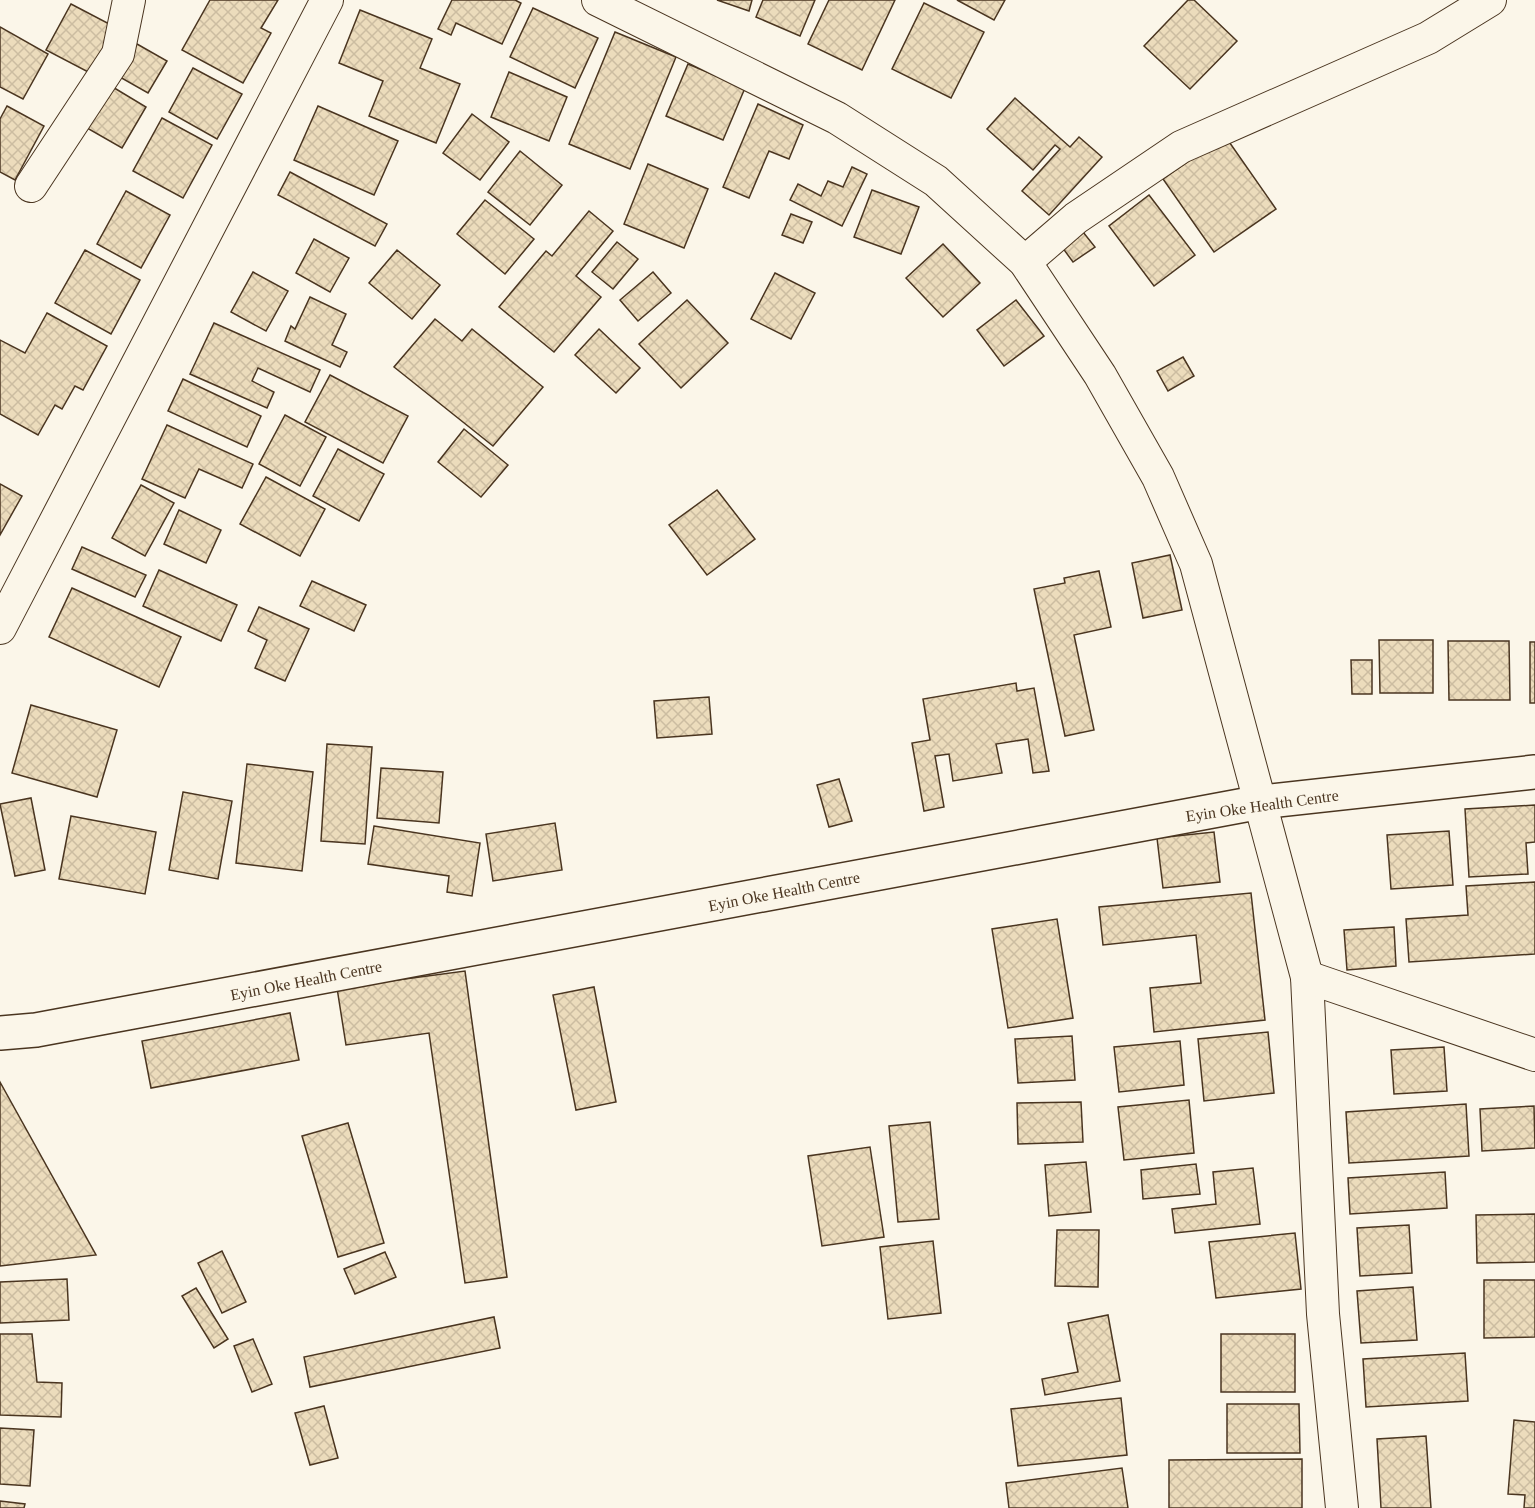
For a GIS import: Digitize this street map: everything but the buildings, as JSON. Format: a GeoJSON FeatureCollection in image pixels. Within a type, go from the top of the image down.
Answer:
{"type":"FeatureCollection","features":[{"type":"Feature","properties":{"kind":"main road","name":"Eyin Oke Health Centre"},"geometry":{"type":"LineString","coordinates":[[0,1034],[36,1030],[1261,802],[1535,772]]}},
{"type":"Feature","properties":{"kind":"street"},"geometry":{"type":"LineString","coordinates":[[31,186],[117,54],[129,0]]}},
{"type":"Feature","properties":{"kind":"street"},"geometry":{"type":"LineString","coordinates":[[0,628],[327,0]]}},
{"type":"Feature","properties":{"kind":"street"},"geometry":{"type":"LineString","coordinates":[[598,0],[837,118],[936,181],[1025,262],[1100,375],[1158,477],[1196,564],[1307,977],[1323,1314],[1342,1508]]}},
{"type":"Feature","properties":{"kind":"street"},"geometry":{"type":"LineString","coordinates":[[1025,262],[1076,218],[1181,147],[1428,38],[1490,0]]}},
{"type":"Feature","properties":{"kind":"street"},"geometry":{"type":"LineString","coordinates":[[1307,977],[1535,1055]]}}]}
